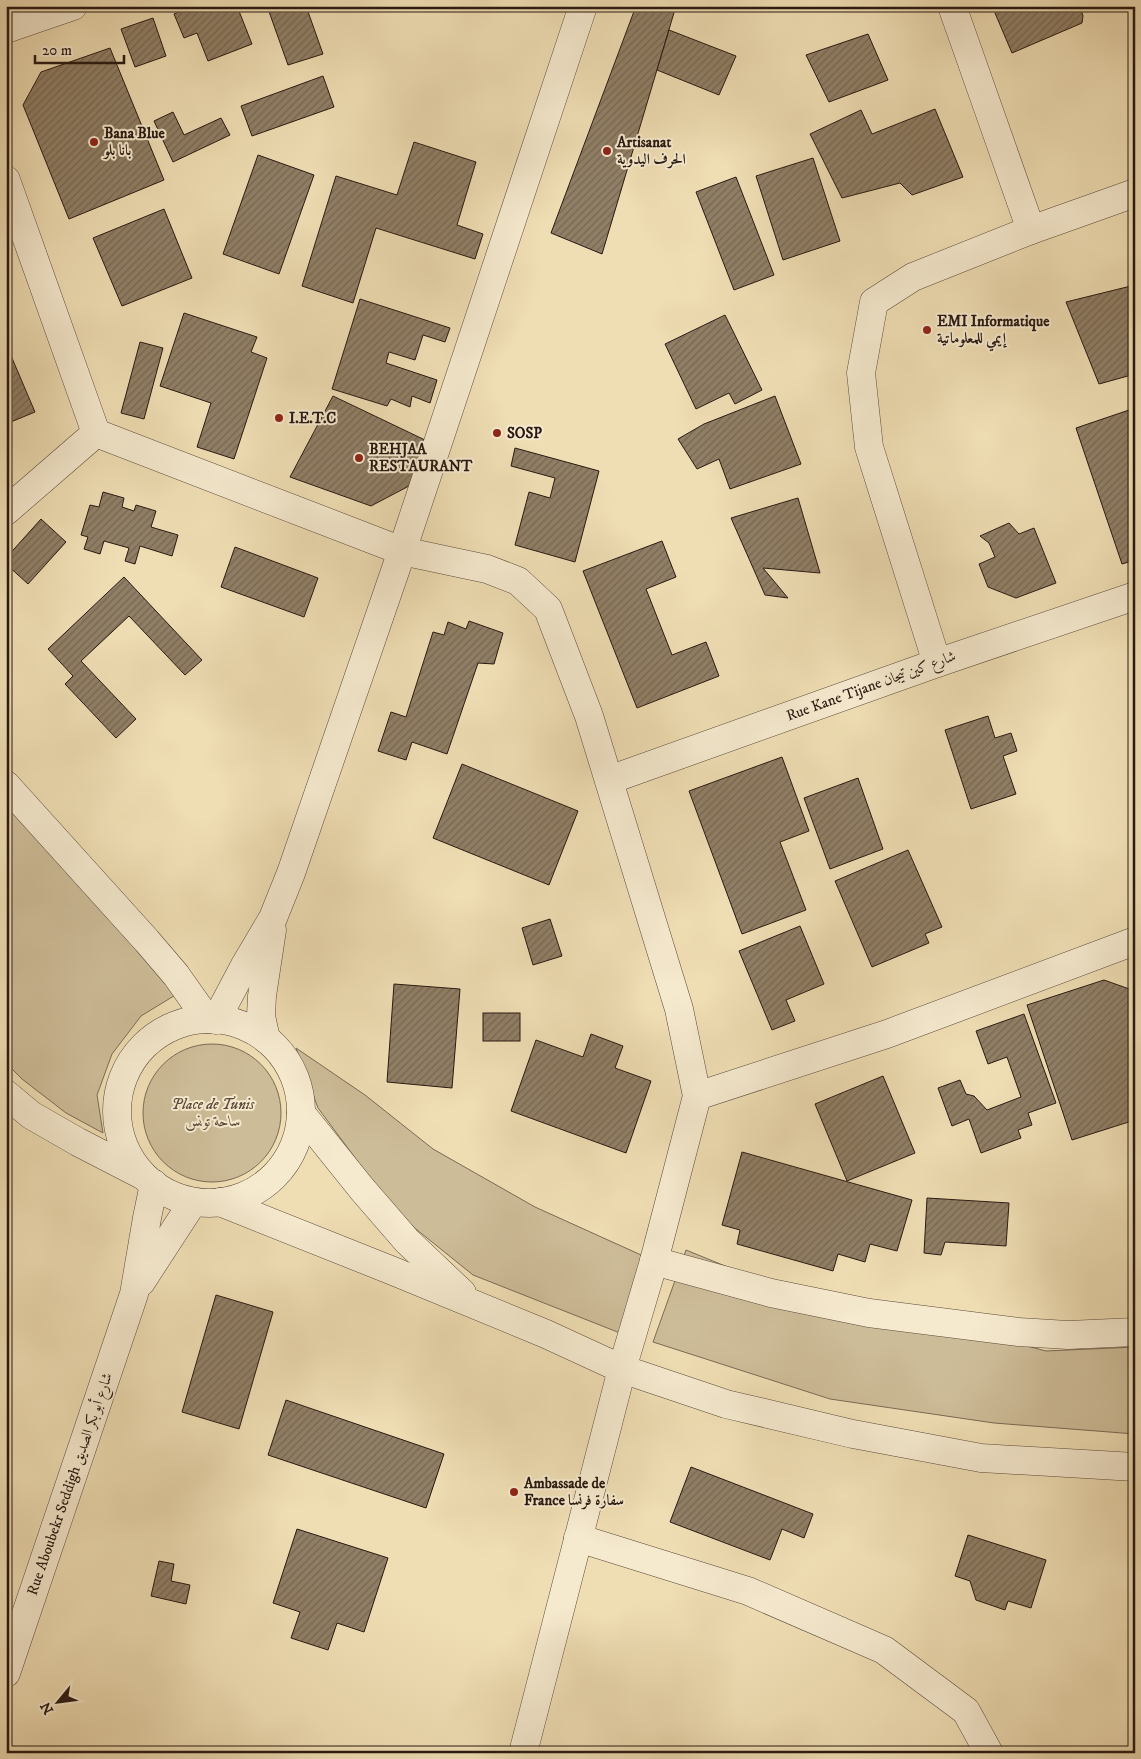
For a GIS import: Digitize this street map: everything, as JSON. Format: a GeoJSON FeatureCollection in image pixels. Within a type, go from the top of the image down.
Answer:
{"type":"FeatureCollection","features":[{"type":"Feature","properties":{"kind":"street"},"geometry":{"type":"LineString","coordinates":[[6,29],[73,6]]}},
{"type":"Feature","properties":{"kind":"street"},"geometry":{"type":"LineString","coordinates":[[212,1020],[273,918],[291,873],[402,551],[583,6]]}},
{"type":"Feature","properties":{"kind":"street"},"geometry":{"type":"LineString","coordinates":[[952,6],[1031,230]]}},
{"type":"Feature","properties":{"kind":"street"},"geometry":{"type":"LineString","coordinates":[[6,180],[96,434],[402,551],[487,569],[518,581],[548,609],[589,716],[679,1009],[697,1096],[654,1261],[622,1368],[523,1753]]}},
{"type":"Feature","properties":{"kind":"street"},"geometry":{"type":"LineString","coordinates":[[937,663],[869,447],[861,373],[874,302],[913,277],[1031,230],[1135,193]]}},
{"type":"Feature","properties":{"kind":"street"},"geometry":{"type":"LineString","coordinates":[[6,511],[96,434]]}},
{"type":"Feature","properties":{"kind":"street","name":"Rue Kane Tijane شارع كين تيجان"},"geometry":{"type":"LineString","coordinates":[[609,780],[937,663],[1135,596]]}},
{"type":"Feature","properties":{"kind":"street"},"geometry":{"type":"LineString","coordinates":[[6,785],[176,975],[212,1020]]}},
{"type":"Feature","properties":{"kind":"street"},"geometry":{"type":"LineString","coordinates":[[266,1039],[262,1016],[262,996],[273,918]]}},
{"type":"Feature","properties":{"kind":"street"},"geometry":{"type":"LineString","coordinates":[[697,1096],[887,1034],[1135,941]]}},
{"type":"Feature","properties":{"kind":"street"},"geometry":{"type":"LineString","coordinates":[[6,1094],[31,1114],[179,1198],[193,1202],[220,1202],[238,1199],[256,1191],[277,1173],[293,1149],[299,1131],[301,1113],[298,1092],[292,1072],[285,1060],[266,1039],[237,1024],[212,1020],[189,1021],[172,1027],[156,1036],[142,1048],[123,1078],[118,1114],[120,1132],[126,1149],[135,1165],[150,1181]]}},
{"type":"Feature","properties":{"kind":"street"},"geometry":{"type":"LineString","coordinates":[[301,1113],[407,1241],[474,1305]]}},
{"type":"Feature","properties":{"kind":"street","name":"Rue Aboubekr Seddigh شارع أبو بكر الصديق"},"geometry":{"type":"LineString","coordinates":[[6,1673],[134,1294],[150,1181]]}},
{"type":"Feature","properties":{"kind":"street","name":"Rue Aboubekr Seddigh شارع أبو بكر الصديق"},"geometry":{"type":"LineString","coordinates":[[134,1294],[193,1202]]}},
{"type":"Feature","properties":{"kind":"street"},"geometry":{"type":"LineString","coordinates":[[220,1202],[393,1270],[622,1368],[726,1404],[853,1434],[981,1458],[1135,1467]]}},
{"type":"Feature","properties":{"kind":"street"},"geometry":{"type":"LineString","coordinates":[[654,1261],[771,1293],[868,1313],[1018,1332],[1068,1335],[1135,1332]]}},
{"type":"Feature","properties":{"kind":"street"},"geometry":{"type":"LineString","coordinates":[[578,1538],[748,1591],[884,1650],[966,1711],[990,1753]]}},
{"type":"Feature","properties":{"kind":"green space"},"geometry":{"type":"Polygon","coordinates":[[[6,789],[182,991],[141,1016],[112,1054],[97,1095],[103,1133],[66,1113],[22,1079],[6,1063],[6,789]]]}},
{"type":"Feature","properties":{"kind":"green space","name":"Place de Tunis ساحة تونس"},"geometry":{"type":"Polygon","coordinates":[[[212,1044],[238,1049],[261,1064],[276,1087],[281,1113],[276,1139],[261,1162],[238,1177],[212,1182],[186,1177],[163,1162],[148,1139],[143,1113],[148,1087],[163,1064],[186,1049],[212,1044]]]}},
{"type":"Feature","properties":{"kind":"green space"},"geometry":{"type":"Polygon","coordinates":[[[296,1048],[365,1095],[433,1149],[535,1207],[650,1259],[620,1333],[473,1275],[396,1213],[318,1108],[296,1048]]]}},
{"type":"Feature","properties":{"kind":"green space"},"geometry":{"type":"Polygon","coordinates":[[[686,1250],[779,1288],[876,1306],[1046,1351],[1135,1347],[1135,1434],[994,1423],[830,1399],[653,1342],[686,1250]]]}},
{"type":"Feature","properties":{"kind":"building"},"geometry":{"type":"Polygon","coordinates":[[[195,6],[237,6],[252,44],[208,61],[197,33],[184,38],[174,14],[195,6]]]}},
{"type":"Feature","properties":{"kind":"building"},"geometry":{"type":"Polygon","coordinates":[[[267,6],[306,6],[323,54],[288,65],[267,6]]]}},
{"type":"Feature","properties":{"kind":"building","name":"Artisanat الحرف اليدوية"},"geometry":{"type":"Polygon","coordinates":[[[636,6],[676,6],[602,254],[551,233],[636,6]]]}},
{"type":"Feature","properties":{"kind":"building"},"geometry":{"type":"Polygon","coordinates":[[[992,6],[1080,6],[1083,16],[1082,23],[1012,53],[992,6]]]}},
{"type":"Feature","properties":{"kind":"building"},"geometry":{"type":"Polygon","coordinates":[[[153,18],[166,56],[135,67],[121,29],[153,18]]]}},
{"type":"Feature","properties":{"kind":"building"},"geometry":{"type":"Polygon","coordinates":[[[669,30],[736,56],[719,95],[657,70],[669,30]]]}},
{"type":"Feature","properties":{"kind":"building"},"geometry":{"type":"Polygon","coordinates":[[[868,34],[888,80],[829,102],[806,55],[868,34]]]}},
{"type":"Feature","properties":{"kind":"building","name":"Bana Blue بانا بلو"},"geometry":{"type":"Polygon","coordinates":[[[110,48],[164,180],[69,219],[23,105],[41,72],[110,48]]]}},
{"type":"Feature","properties":{"kind":"building"},"geometry":{"type":"Polygon","coordinates":[[[323,76],[334,107],[252,136],[241,106],[323,76]]]}},
{"type":"Feature","properties":{"kind":"building"},"geometry":{"type":"Polygon","coordinates":[[[935,109],[963,177],[912,195],[900,183],[842,198],[810,134],[861,110],[872,134],[935,109]]]}},
{"type":"Feature","properties":{"kind":"building"},"geometry":{"type":"Polygon","coordinates":[[[173,112],[184,135],[221,118],[230,135],[173,162],[154,121],[173,112]]]}},
{"type":"Feature","properties":{"kind":"building"},"geometry":{"type":"Polygon","coordinates":[[[414,142],[476,162],[457,225],[483,234],[475,259],[376,228],[353,303],[302,286],[336,176],[397,195],[414,142]]]}},
{"type":"Feature","properties":{"kind":"building"},"geometry":{"type":"Polygon","coordinates":[[[258,155],[314,175],[279,274],[223,254],[258,155]]]}},
{"type":"Feature","properties":{"kind":"building"},"geometry":{"type":"Polygon","coordinates":[[[813,158],[840,241],[783,260],[756,176],[813,158]]]}},
{"type":"Feature","properties":{"kind":"building"},"geometry":{"type":"Polygon","coordinates":[[[736,177],[774,275],[734,290],[696,192],[736,177]]]}},
{"type":"Feature","properties":{"kind":"building"},"geometry":{"type":"Polygon","coordinates":[[[164,209],[192,278],[122,306],[93,238],[164,209]]]}},
{"type":"Feature","properties":{"kind":"building"},"geometry":{"type":"Polygon","coordinates":[[[1135,285],[1135,374],[1099,384],[1066,302],[1135,285]]]}},
{"type":"Feature","properties":{"kind":"building"},"geometry":{"type":"Polygon","coordinates":[[[360,299],[450,328],[445,342],[423,335],[415,360],[389,352],[386,363],[437,380],[430,403],[412,396],[410,407],[391,399],[387,406],[332,389],[360,299]]]}},
{"type":"Feature","properties":{"kind":"building"},"geometry":{"type":"Polygon","coordinates":[[[184,313],[257,337],[251,352],[267,358],[234,459],[197,447],[211,403],[160,386],[184,313]]]}},
{"type":"Feature","properties":{"kind":"building"},"geometry":{"type":"Polygon","coordinates":[[[725,315],[762,390],[735,404],[729,393],[696,409],[665,344],[725,315]]]}},
{"type":"Feature","properties":{"kind":"building"},"geometry":{"type":"Polygon","coordinates":[[[140,342],[163,348],[144,419],[121,413],[140,342]]]}},
{"type":"Feature","properties":{"kind":"building"},"geometry":{"type":"Polygon","coordinates":[[[6,344],[35,412],[6,424],[6,344]]]}},
{"type":"Feature","properties":{"kind":"building","name":"BEHJAA RESTAURANT"},"geometry":{"type":"Polygon","coordinates":[[[333,396],[425,440],[409,486],[371,506],[290,477],[333,396]]]}},
{"type":"Feature","properties":{"kind":"building"},"geometry":{"type":"Polygon","coordinates":[[[775,396],[801,464],[730,489],[719,459],[697,469],[678,439],[704,424],[775,396]]]}},
{"type":"Feature","properties":{"kind":"building"},"geometry":{"type":"Polygon","coordinates":[[[1135,408],[1135,560],[1122,564],[1076,428],[1135,408]]]}},
{"type":"Feature","properties":{"kind":"building"},"geometry":{"type":"Polygon","coordinates":[[[515,448],[599,471],[575,562],[515,545],[529,492],[550,498],[555,478],[511,466],[515,448]]]}},
{"type":"Feature","properties":{"kind":"building"},"geometry":{"type":"Polygon","coordinates":[[[103,492],[124,498],[122,507],[134,511],[136,505],[156,511],[151,527],[178,535],[172,556],[140,546],[135,564],[125,561],[129,548],[104,541],[100,554],[84,549],[88,537],[81,535],[90,505],[99,507],[103,492]]]}},
{"type":"Feature","properties":{"kind":"building"},"geometry":{"type":"Polygon","coordinates":[[[798,498],[820,573],[763,568],[788,598],[765,595],[731,518],[798,498]]]}},
{"type":"Feature","properties":{"kind":"building"},"geometry":{"type":"Polygon","coordinates":[[[41,519],[66,542],[28,584],[6,564],[6,558],[41,519]]]}},
{"type":"Feature","properties":{"kind":"building"},"geometry":{"type":"Polygon","coordinates":[[[1009,523],[1019,534],[1034,528],[1056,583],[1016,598],[988,587],[979,564],[995,557],[989,543],[980,536],[1009,523]]]}},
{"type":"Feature","properties":{"kind":"building"},"geometry":{"type":"Polygon","coordinates":[[[662,541],[676,577],[646,589],[672,655],[706,642],[719,676],[637,708],[583,571],[662,541]]]}},
{"type":"Feature","properties":{"kind":"building"},"geometry":{"type":"Polygon","coordinates":[[[235,547],[318,578],[304,617],[221,587],[235,547]]]}},
{"type":"Feature","properties":{"kind":"building"},"geometry":{"type":"Polygon","coordinates":[[[124,577],[202,660],[185,675],[129,616],[81,661],[136,719],[116,738],[65,684],[73,676],[48,649],[124,577]]]}},
{"type":"Feature","properties":{"kind":"building"},"geometry":{"type":"Polygon","coordinates":[[[469,621],[503,633],[494,664],[478,663],[447,754],[412,742],[406,760],[378,751],[391,712],[406,717],[433,632],[444,635],[448,622],[466,629],[469,621]]]}},
{"type":"Feature","properties":{"kind":"building"},"geometry":{"type":"Polygon","coordinates":[[[988,716],[995,738],[1011,733],[1017,751],[1003,756],[1016,794],[971,809],[945,730],[988,716]]]}},
{"type":"Feature","properties":{"kind":"building"},"geometry":{"type":"Polygon","coordinates":[[[782,757],[809,831],[780,842],[806,910],[742,934],[689,791],[782,757]]]}},
{"type":"Feature","properties":{"kind":"building"},"geometry":{"type":"Polygon","coordinates":[[[462,764],[578,811],[549,885],[433,838],[462,764]]]}},
{"type":"Feature","properties":{"kind":"building"},"geometry":{"type":"Polygon","coordinates":[[[858,778],[883,849],[830,869],[804,798],[858,778]]]}},
{"type":"Feature","properties":{"kind":"building"},"geometry":{"type":"Polygon","coordinates":[[[908,850],[942,927],[925,934],[929,943],[872,967],[835,881],[908,850]]]}},
{"type":"Feature","properties":{"kind":"building"},"geometry":{"type":"Polygon","coordinates":[[[550,919],[562,956],[533,965],[522,928],[550,919]]]}},
{"type":"Feature","properties":{"kind":"building"},"geometry":{"type":"Polygon","coordinates":[[[800,926],[824,984],[786,1000],[795,1021],[772,1030],[739,951],[800,926]]]}},
{"type":"Feature","properties":{"kind":"building"},"geometry":{"type":"Polygon","coordinates":[[[1104,980],[1135,991],[1135,1120],[1072,1140],[1027,1005],[1104,980]]]}},
{"type":"Feature","properties":{"kind":"building"},"geometry":{"type":"Polygon","coordinates":[[[394,984],[460,989],[452,1088],[387,1082],[394,984]]]}},
{"type":"Feature","properties":{"kind":"building"},"geometry":{"type":"Polygon","coordinates":[[[483,1013],[520,1013],[520,1041],[483,1041],[483,1013]]]}},
{"type":"Feature","properties":{"kind":"building"},"geometry":{"type":"Polygon","coordinates":[[[1024,1014],[1056,1103],[1028,1113],[1032,1125],[1018,1130],[1021,1138],[981,1153],[969,1119],[952,1126],[938,1088],[960,1080],[966,1094],[974,1096],[987,1110],[1021,1097],[1007,1057],[988,1064],[976,1031],[1024,1014]]]}},
{"type":"Feature","properties":{"kind":"building"},"geometry":{"type":"Polygon","coordinates":[[[591,1034],[623,1046],[615,1068],[651,1081],[626,1153],[511,1111],[536,1040],[583,1057],[591,1034]]]}},
{"type":"Feature","properties":{"kind":"building"},"geometry":{"type":"Polygon","coordinates":[[[883,1076],[915,1153],[847,1181],[815,1104],[883,1076]]]}},
{"type":"Feature","properties":{"kind":"building"},"geometry":{"type":"Polygon","coordinates":[[[742,1152],[912,1200],[897,1251],[870,1244],[865,1262],[838,1254],[833,1271],[737,1244],[740,1230],[722,1225],[742,1152]]]}},
{"type":"Feature","properties":{"kind":"building"},"geometry":{"type":"Polygon","coordinates":[[[927,1198],[1009,1203],[1006,1246],[945,1242],[941,1255],[924,1253],[927,1198]]]}},
{"type":"Feature","properties":{"kind":"building"},"geometry":{"type":"Polygon","coordinates":[[[216,1295],[273,1312],[239,1429],[182,1412],[216,1295]]]}},
{"type":"Feature","properties":{"kind":"building"},"geometry":{"type":"Polygon","coordinates":[[[286,1400],[444,1454],[426,1508],[268,1455],[286,1400]]]}},
{"type":"Feature","properties":{"kind":"building"},"geometry":{"type":"Polygon","coordinates":[[[691,1467],[813,1514],[804,1538],[782,1529],[770,1560],[670,1522],[691,1467]]]}},
{"type":"Feature","properties":{"kind":"building"},"geometry":{"type":"Polygon","coordinates":[[[297,1529],[388,1558],[364,1632],[337,1623],[328,1650],[291,1638],[300,1612],[273,1603],[297,1529]]]}},
{"type":"Feature","properties":{"kind":"building"},"geometry":{"type":"Polygon","coordinates":[[[968,1535],[1046,1560],[1031,1608],[1008,1601],[1005,1610],[976,1600],[970,1581],[955,1576],[968,1535]]]}},
{"type":"Feature","properties":{"kind":"building"},"geometry":{"type":"Polygon","coordinates":[[[159,1561],[174,1564],[171,1581],[190,1585],[186,1604],[151,1596],[159,1561]]]}},
{"type":"Feature","properties":{"kind":"place","name":"Bana Blue بانا بلو"},"geometry":{"type":"Point","coordinates":[94,142]}},
{"type":"Feature","properties":{"kind":"place","name":"Artisanat الحرف اليدوية"},"geometry":{"type":"Point","coordinates":[607,151]}},
{"type":"Feature","properties":{"kind":"place","name":"EMI Informatique إيمي للمعلوماتية"},"geometry":{"type":"Point","coordinates":[927,330]}},
{"type":"Feature","properties":{"kind":"place","name":"I.E.T.C"},"geometry":{"type":"Point","coordinates":[279,418]}},
{"type":"Feature","properties":{"kind":"place","name":"SOSP"},"geometry":{"type":"Point","coordinates":[497,433]}},
{"type":"Feature","properties":{"kind":"place","name":"BEHJAA RESTAURANT"},"geometry":{"type":"Point","coordinates":[359,458]}},
{"type":"Feature","properties":{"kind":"place","name":"Ambassade de France سفارة فرنسا"},"geometry":{"type":"Point","coordinates":[514,1492]}}]}
